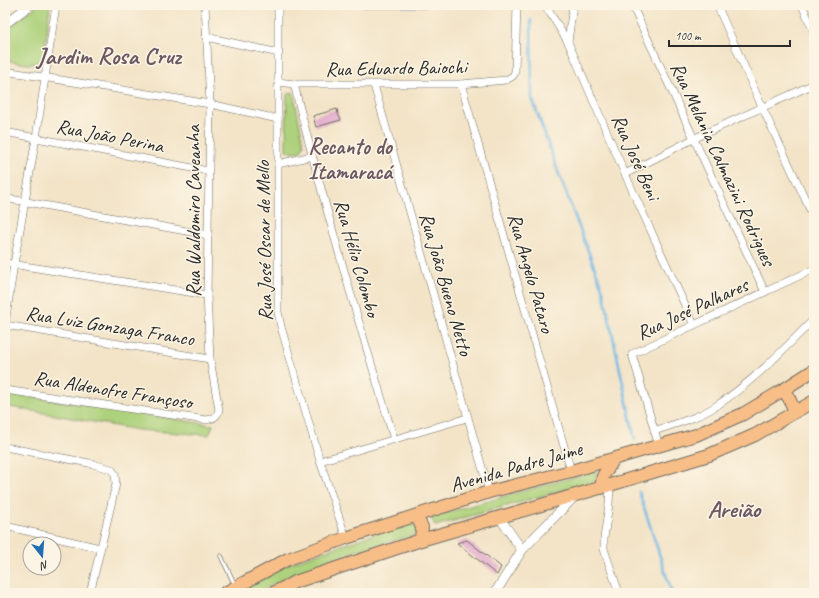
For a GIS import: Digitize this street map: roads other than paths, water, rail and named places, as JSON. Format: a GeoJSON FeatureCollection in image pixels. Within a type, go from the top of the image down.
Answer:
{"type":"FeatureCollection","features":[{"type":"Feature","properties":{"kind":"main road","name":"Avenida Padre Jaime"},"geometry":{"type":"LineString","coordinates":[[225,593],[235,586],[288,559],[346,538],[489,492],[571,471],[696,435],[743,414],[814,370]]}},
{"type":"Feature","properties":{"kind":"main road"},"geometry":{"type":"LineString","coordinates":[[784,390],[792,403],[795,412]]}},
{"type":"Feature","properties":{"kind":"main road"},"geometry":{"type":"LineString","coordinates":[[273,593],[295,582],[421,540],[709,455],[755,434],[814,401]]}},
{"type":"Feature","properties":{"kind":"main road"},"geometry":{"type":"LineString","coordinates":[[605,486],[603,476],[614,459]]}},
{"type":"Feature","properties":{"kind":"main road"},"geometry":{"type":"LineString","coordinates":[[416,516],[422,527],[421,540]]}},
{"type":"Feature","properties":{"kind":"street"},"geometry":{"type":"LineString","coordinates":[[5,24],[30,5]]}},
{"type":"Feature","properties":{"kind":"street"},"geometry":{"type":"LineString","coordinates":[[5,325],[14,264],[26,201],[56,5]]}},
{"type":"Feature","properties":{"kind":"street","name":"Rua Waldomiro Caveanha"},"geometry":{"type":"LineString","coordinates":[[204,5],[210,104],[207,295],[210,359],[219,410],[216,417]]}},
{"type":"Feature","properties":{"kind":"street"},"geometry":{"type":"LineString","coordinates":[[278,5],[428,5]]}},
{"type":"Feature","properties":{"kind":"street","name":"Rua José Oscar de Mello"},"geometry":{"type":"LineString","coordinates":[[278,5],[278,312],[320,461],[346,538]]}},
{"type":"Feature","properties":{"kind":"street","name":"Rua Eduardo Baiochi"},"geometry":{"type":"LineString","coordinates":[[278,82],[294,84],[374,85],[461,84],[506,80],[513,76],[515,72],[517,5]]}},
{"type":"Feature","properties":{"kind":"street","name":"Rua José Beni"},"geometry":{"type":"LineString","coordinates":[[545,5],[568,42],[625,174],[694,325]]}},
{"type":"Feature","properties":{"kind":"street"},"geometry":{"type":"LineString","coordinates":[[568,42],[573,5]]}},
{"type":"Feature","properties":{"kind":"street","name":"Rua Melania Calmazini Rodrigues"},"geometry":{"type":"LineString","coordinates":[[632,5],[693,140],[765,292]]}},
{"type":"Feature","properties":{"kind":"street"},"geometry":{"type":"LineString","coordinates":[[717,5],[763,109],[814,218]]}},
{"type":"Feature","properties":{"kind":"street"},"geometry":{"type":"LineString","coordinates":[[802,5],[814,32]]}},
{"type":"Feature","properties":{"kind":"street"},"geometry":{"type":"LineString","coordinates":[[206,37],[279,53]]}},
{"type":"Feature","properties":{"kind":"street"},"geometry":{"type":"LineString","coordinates":[[5,71],[210,104],[278,119]]}},
{"type":"Feature","properties":{"kind":"street","name":"Rua Hélio Colombo"},"geometry":{"type":"LineString","coordinates":[[294,84],[312,156],[360,326],[394,439]]}},
{"type":"Feature","properties":{"kind":"street","name":"Rua Angelo Pataro"},"geometry":{"type":"LineString","coordinates":[[461,84],[571,471]]}},
{"type":"Feature","properties":{"kind":"street"},"geometry":{"type":"LineString","coordinates":[[625,174],[693,140],[763,109],[814,84]]}},
{"type":"Feature","properties":{"kind":"street","name":"Rua João Bueno Netto"},"geometry":{"type":"LineString","coordinates":[[374,85],[489,492]]}},
{"type":"Feature","properties":{"kind":"street","name":"Rua João Perina"},"geometry":{"type":"LineString","coordinates":[[5,132],[208,171]]}},
{"type":"Feature","properties":{"kind":"street"},"geometry":{"type":"LineString","coordinates":[[278,164],[312,156]]}},
{"type":"Feature","properties":{"kind":"street"},"geometry":{"type":"LineString","coordinates":[[5,198],[208,235]]}},
{"type":"Feature","properties":{"kind":"street"},"geometry":{"type":"LineString","coordinates":[[5,263],[207,295]]}},
{"type":"Feature","properties":{"kind":"street","name":"Rua José Palhares"},"geometry":{"type":"LineString","coordinates":[[658,446],[632,354],[812,271]]}},
{"type":"Feature","properties":{"kind":"street"},"geometry":{"type":"LineString","coordinates":[[654,431],[716,407],[766,368],[814,319]]}},
{"type":"Feature","properties":{"kind":"street","name":"Rua Luiz Gonzaga Franco"},"geometry":{"type":"LineString","coordinates":[[5,325],[210,359]]}},
{"type":"Feature","properties":{"kind":"street","name":"Rua Aldenofre Françoso"},"geometry":{"type":"LineString","coordinates":[[5,390],[206,420],[216,417]]}},
{"type":"Feature","properties":{"kind":"street"},"geometry":{"type":"LineString","coordinates":[[320,461],[467,418]]}},
{"type":"Feature","properties":{"kind":"street"},"geometry":{"type":"LineString","coordinates":[[5,447],[89,463],[111,469],[115,474],[116,484],[90,593]]}},
{"type":"Feature","properties":{"kind":"street"},"geometry":{"type":"LineString","coordinates":[[605,486],[609,504],[604,538],[604,549],[619,593]]}},
{"type":"Feature","properties":{"kind":"street"},"geometry":{"type":"LineString","coordinates":[[494,593],[522,550],[576,494]]}},
{"type":"Feature","properties":{"kind":"street"},"geometry":{"type":"LineString","coordinates":[[499,517],[522,550]]}},
{"type":"Feature","properties":{"kind":"street"},"geometry":{"type":"LineString","coordinates":[[5,526],[100,548]]}},
{"type":"Feature","properties":{"kind":"lane"},"geometry":{"type":"LineString","coordinates":[[221,556],[235,586]]}},
{"type":"Feature","properties":{"kind":"waterway"},"geometry":{"type":"LineString","coordinates":[[531,20],[532,98],[603,290],[635,440]]}},
{"type":"Feature","properties":{"kind":"waterway"},"geometry":{"type":"LineString","coordinates":[[639,492],[672,593]]}},
{"type":"Feature","properties":{"kind":"district","name":"Jardim Rosa Cruz"},"geometry":{"type":"Point","coordinates":[109,56]}},
{"type":"Feature","properties":{"kind":"district","name":"Recanto do Itamaracá"},"geometry":{"type":"Point","coordinates":[350,160]}},
{"type":"Feature","properties":{"kind":"district","name":"Areião"},"geometry":{"type":"Point","coordinates":[734,509]}}]}
